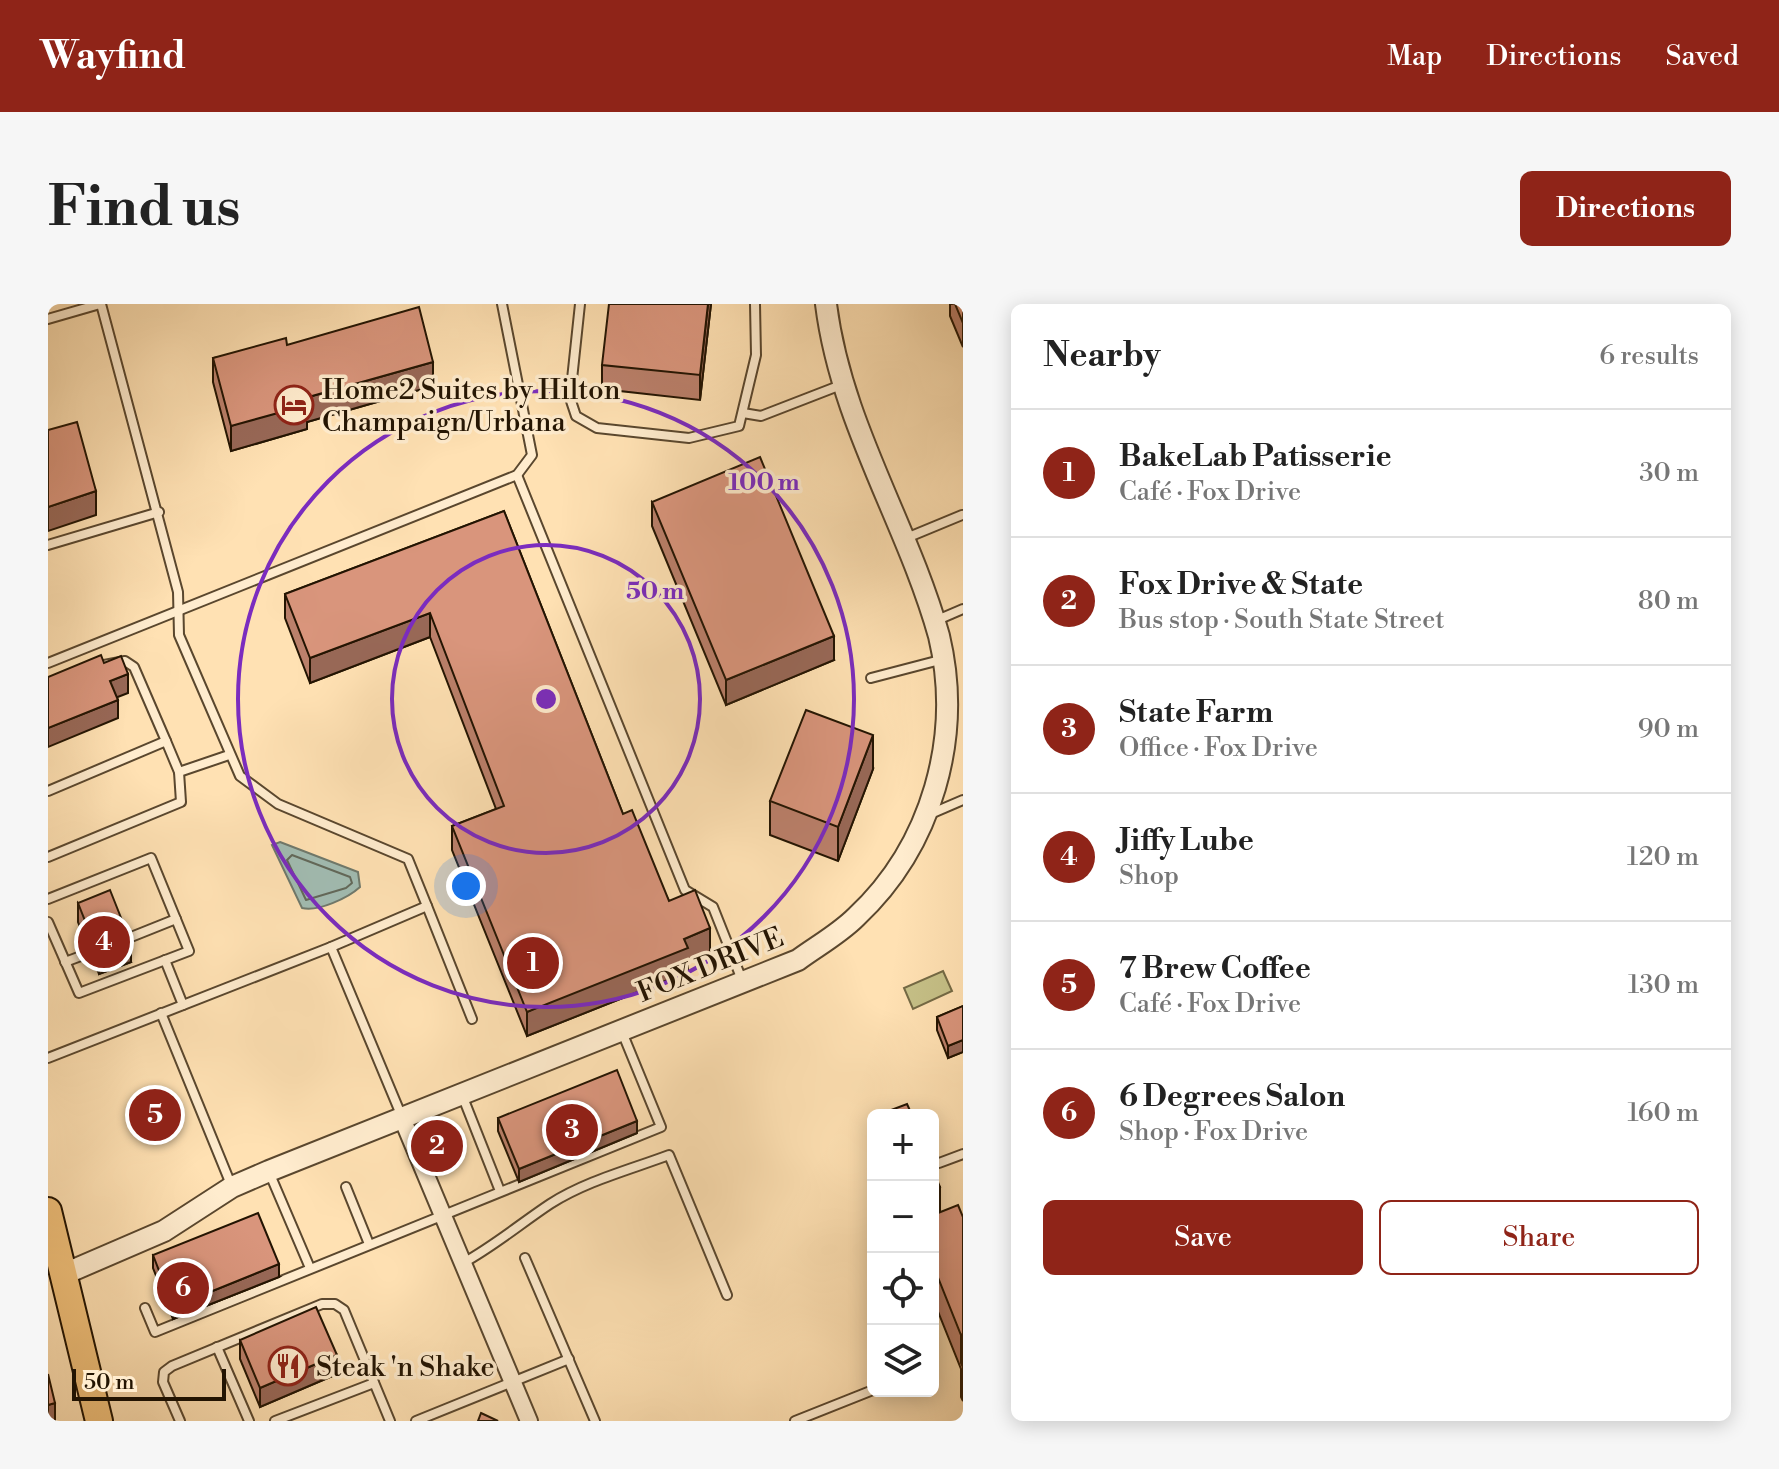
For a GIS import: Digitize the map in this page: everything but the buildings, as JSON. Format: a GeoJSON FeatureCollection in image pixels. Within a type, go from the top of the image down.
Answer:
{"type":"FeatureCollection","features":[{"type":"Feature","properties":{"kind":"main road"},"geometry":{"type":"LineString","coordinates":[[48,1211],[99,1421]]}},
{"type":"Feature","properties":{"kind":"street","name":"FOX DRIVE"},"geometry":{"type":"LineString","coordinates":[[62,1275],[164,1231],[232,1187],[269,1171],[798,960],[855,919],[878,895],[920,835],[928,815],[944,768],[949,700],[934,622],[841,385],[826,304]]}},
{"type":"Feature","properties":{"kind":"street"},"geometry":{"type":"LineString","coordinates":[[402,1118],[529,1421]]}},
{"type":"Feature","properties":{"kind":"lane"},"geometry":{"type":"LineString","coordinates":[[48,319],[100,304],[159,512],[178,592],[179,635],[240,776],[278,804],[408,859],[472,1019]]}},
{"type":"Feature","properties":{"kind":"lane"},"geometry":{"type":"LineString","coordinates":[[48,663],[517,475],[532,455],[502,304]]}},
{"type":"Feature","properties":{"kind":"lane"},"geometry":{"type":"LineString","coordinates":[[580,304],[570,398],[576,416],[597,428],[689,438],[739,426],[756,355],[755,304]]}},
{"type":"Feature","properties":{"kind":"lane"},"geometry":{"type":"LineString","coordinates":[[743,413],[761,416],[841,385]]}},
{"type":"Feature","properties":{"kind":"lane"},"geometry":{"type":"LineString","coordinates":[[517,475],[685,890],[713,907],[743,982]]}},
{"type":"Feature","properties":{"kind":"lane"},"geometry":{"type":"LineString","coordinates":[[48,545],[159,512]]}},
{"type":"Feature","properties":{"kind":"lane"},"geometry":{"type":"LineString","coordinates":[[903,539],[962,515]]}},
{"type":"Feature","properties":{"kind":"lane"},"geometry":{"type":"LineString","coordinates":[[934,622],[963,609]]}},
{"type":"Feature","properties":{"kind":"lane"},"geometry":{"type":"LineString","coordinates":[[871,678],[943,659]]}},
{"type":"Feature","properties":{"kind":"lane"},"geometry":{"type":"LineString","coordinates":[[48,857],[181,802],[179,772],[134,667],[125,661],[107,662],[87,670]]}},
{"type":"Feature","properties":{"kind":"lane"},"geometry":{"type":"LineString","coordinates":[[48,791],[166,741]]}},
{"type":"Feature","properties":{"kind":"lane"},"geometry":{"type":"LineString","coordinates":[[179,772],[229,755]]}},
{"type":"Feature","properties":{"kind":"lane"},"geometry":{"type":"LineString","coordinates":[[928,815],[963,800]]}},
{"type":"Feature","properties":{"kind":"lane"},"geometry":{"type":"LineString","coordinates":[[48,899],[151,858],[189,951],[79,993],[48,922]]}},
{"type":"Feature","properties":{"kind":"lane"},"geometry":{"type":"LineString","coordinates":[[48,1058],[427,906]]}},
{"type":"Feature","properties":{"kind":"lane"},"geometry":{"type":"LineString","coordinates":[[65,962],[176,919]]}},
{"type":"Feature","properties":{"kind":"lane"},"geometry":{"type":"LineString","coordinates":[[331,947],[402,1118]]}},
{"type":"Feature","properties":{"kind":"lane"},"geometry":{"type":"LineString","coordinates":[[165,960],[183,1005]]}},
{"type":"Feature","properties":{"kind":"lane"},"geometry":{"type":"LineString","coordinates":[[161,1013],[232,1187]]}},
{"type":"Feature","properties":{"kind":"lane"},"geometry":{"type":"LineString","coordinates":[[145,1308],[155,1332],[442,1213],[661,1127],[622,1030]]}},
{"type":"Feature","properties":{"kind":"lane"},"geometry":{"type":"LineString","coordinates":[[461,1094],[500,1191]]}},
{"type":"Feature","properties":{"kind":"lane"},"geometry":{"type":"LineString","coordinates":[[939,1163],[963,1154]]}},
{"type":"Feature","properties":{"kind":"lane"},"geometry":{"type":"LineString","coordinates":[[463,1263],[588,1184],[669,1155],[727,1295]]}},
{"type":"Feature","properties":{"kind":"lane"},"geometry":{"type":"LineString","coordinates":[[269,1171],[310,1268]]}},
{"type":"Feature","properties":{"kind":"lane"},"geometry":{"type":"LineString","coordinates":[[346,1187],[369,1244]]}},
{"type":"Feature","properties":{"kind":"lane"},"geometry":{"type":"LineString","coordinates":[[525,1258],[595,1421]]}},
{"type":"Feature","properties":{"kind":"lane"},"geometry":{"type":"LineString","coordinates":[[180,1421],[163,1382],[164,1372],[322,1304],[335,1304],[344,1310],[390,1421]]}},
{"type":"Feature","properties":{"kind":"lane"},"geometry":{"type":"LineString","coordinates":[[217,1347],[249,1421]]}},
{"type":"Feature","properties":{"kind":"lane"},"geometry":{"type":"LineString","coordinates":[[416,1421],[569,1359]]}},
{"type":"Feature","properties":{"kind":"lane"},"geometry":{"type":"LineString","coordinates":[[275,1421],[374,1383]]}},
{"type":"Feature","properties":{"kind":"lane"},"geometry":{"type":"LineString","coordinates":[[795,1421],[867,1392]]}},
{"type":"Feature","properties":{"kind":"shaded area"},"geometry":{"type":"Polygon","coordinates":[[[943,971],[952,991],[913,1009],[904,988],[943,971]]]}},
{"type":"Feature","properties":{"kind":"water"},"geometry":{"type":"Polygon","coordinates":[[[280,842],[358,872],[360,887],[332,903],[302,908],[272,845],[280,842]]]}},
{"type":"Feature","properties":{"kind":"place","name":"Home2 Suites by Hilton Champaign/Urbana"},"geometry":{"type":"Point","coordinates":[294,405]}},
{"type":"Feature","properties":{"kind":"place","name":"Jiffy Lube"},"geometry":{"type":"Point","coordinates":[104,942]}},
{"type":"Feature","properties":{"kind":"place","name":"BakeLab Patisserie"},"geometry":{"type":"Point","coordinates":[533,963]}},
{"type":"Feature","properties":{"kind":"place","name":"7 Brew Coffee"},"geometry":{"type":"Point","coordinates":[155,1115]}},
{"type":"Feature","properties":{"kind":"place","name":"State Farm"},"geometry":{"type":"Point","coordinates":[572,1130]}},
{"type":"Feature","properties":{"kind":"place","name":"Fox Drive & State"},"geometry":{"type":"Point","coordinates":[437,1146]}},
{"type":"Feature","properties":{"kind":"place","name":"6 Degrees Salon"},"geometry":{"type":"Point","coordinates":[183,1288]}},
{"type":"Feature","properties":{"kind":"place","name":"Steak 'n Shake"},"geometry":{"type":"Point","coordinates":[288,1366]}}]}
